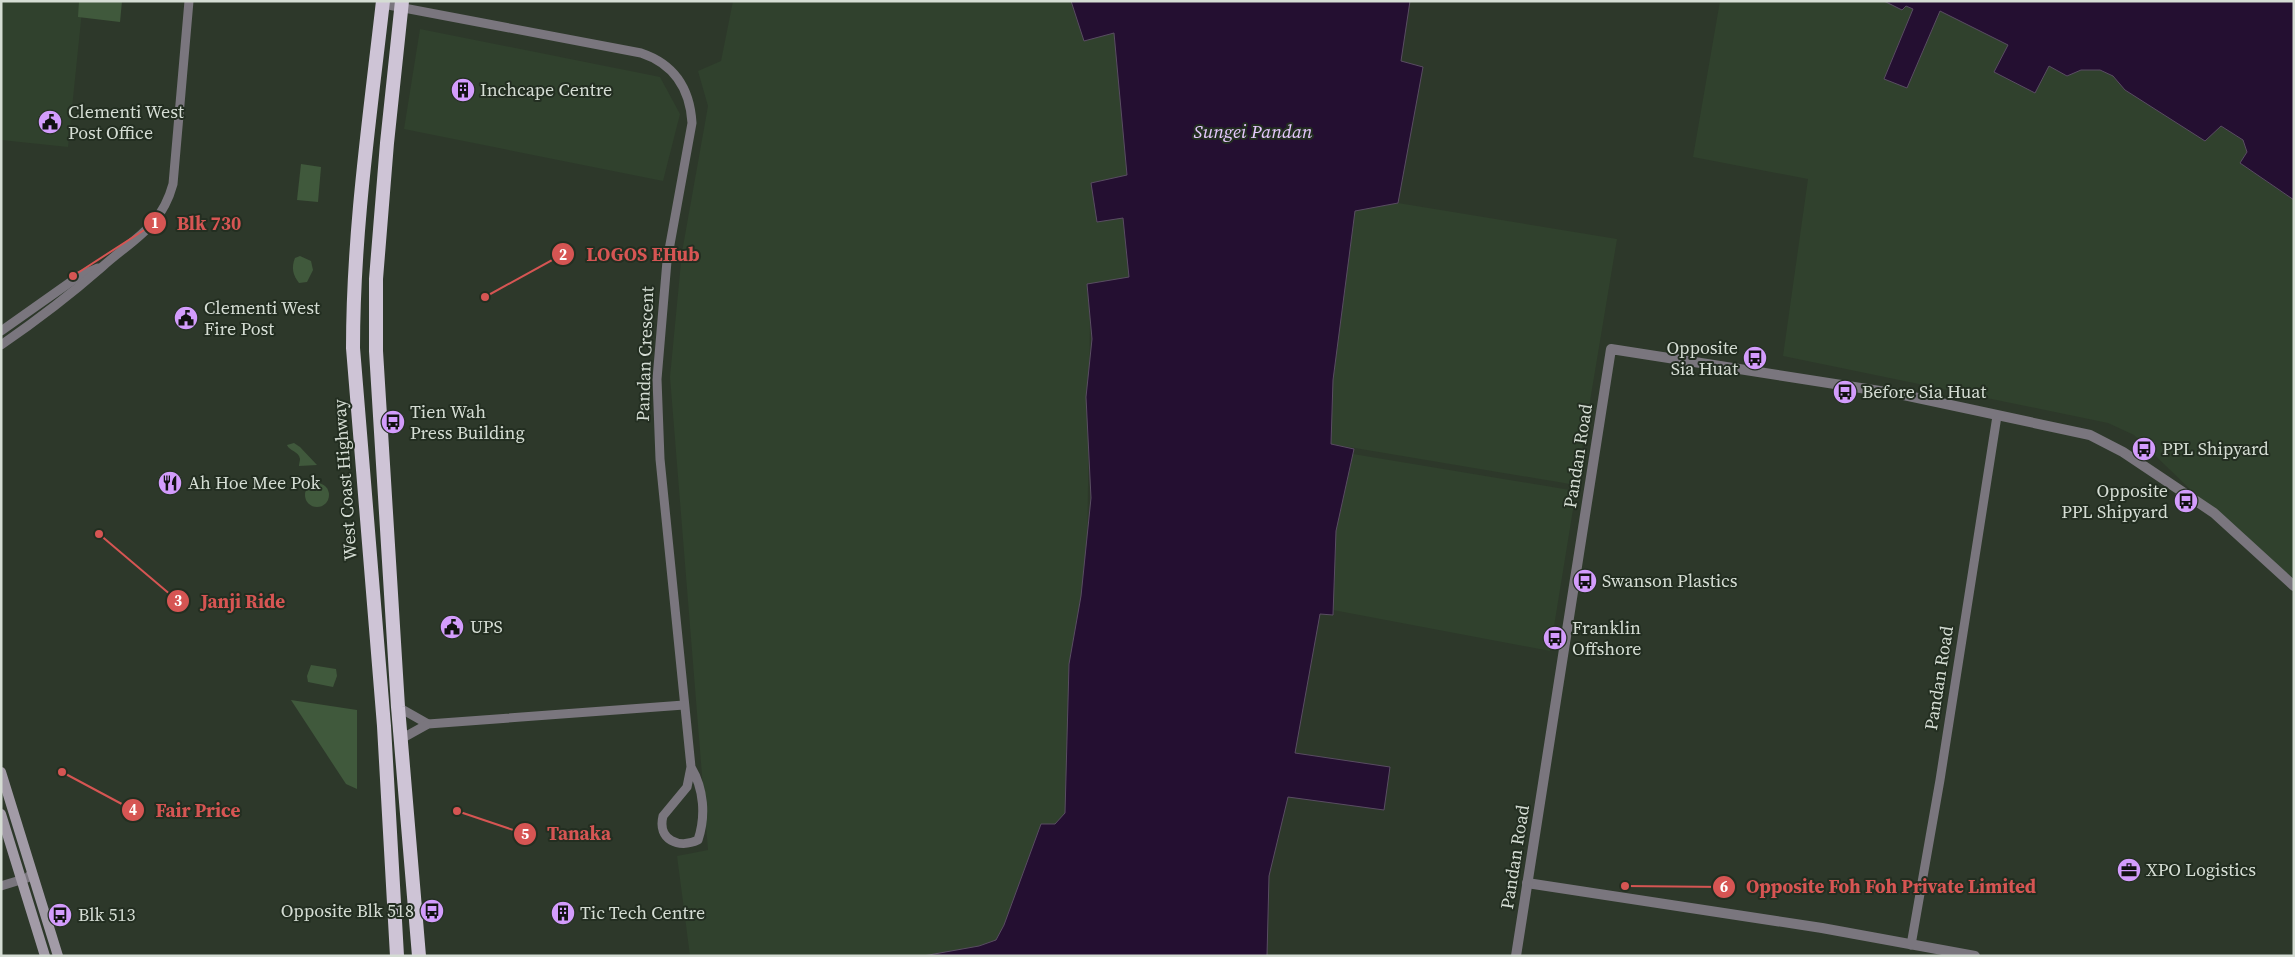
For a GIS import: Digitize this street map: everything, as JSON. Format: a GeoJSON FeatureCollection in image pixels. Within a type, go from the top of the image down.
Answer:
{"type":"FeatureCollection","features":[{"type":"Feature","properties":{"kind":"highway","name":"West Coast Highway"},"geometry":{"type":"LineString","coordinates":[[383,2],[363,179],[353,310],[353,348],[384,726],[396,956]]}},
{"type":"Feature","properties":{"kind":"highway"},"geometry":{"type":"LineString","coordinates":[[402,4],[386,143],[375,304],[376,351],[398,707],[419,956]]}},
{"type":"Feature","properties":{"kind":"highway"},"geometry":{"type":"LineString","coordinates":[[368,523],[377,516],[386,520]]}},
{"type":"Feature","properties":{"kind":"main road"},"geometry":{"type":"LineString","coordinates":[[1,772],[45,956]]}},
{"type":"Feature","properties":{"kind":"main road"},"geometry":{"type":"LineString","coordinates":[[1,814],[58,956]]}},
{"type":"Feature","properties":{"kind":"main road"},"geometry":{"type":"LineString","coordinates":[[39,937],[50,933]]}},
{"type":"Feature","properties":{"kind":"street"},"geometry":{"type":"LineString","coordinates":[[1,345],[86,283],[103,266],[149,230],[166,207],[173,184],[189,1]]}},
{"type":"Feature","properties":{"kind":"street","name":"Pandan Crescent"},"geometry":{"type":"LineString","coordinates":[[383,2],[402,4],[651,56],[671,69],[679,78],[690,101],[692,123],[664,280],[657,379],[660,459],[691,767],[687,787],[663,816],[662,822],[665,836],[670,841],[682,845],[689,845],[698,840],[703,824],[700,784],[691,767]]}},
{"type":"Feature","properties":{"kind":"street"},"geometry":{"type":"LineString","coordinates":[[1,331],[24,317],[80,276],[103,266]]}},
{"type":"Feature","properties":{"kind":"street","name":"Pandan Road"},"geometry":{"type":"LineString","coordinates":[[1516,956],[1611,349],[1898,394],[2090,435],[2116,448],[2214,513],[2294,586]]}},
{"type":"Feature","properties":{"kind":"street","name":"Pandan Road"},"geometry":{"type":"LineString","coordinates":[[1911,945],[1940,780],[1997,416]]}},
{"type":"Feature","properties":{"kind":"street"},"geometry":{"type":"LineString","coordinates":[[401,739],[428,724],[684,704]]}},
{"type":"Feature","properties":{"kind":"street"},"geometry":{"type":"LineString","coordinates":[[398,707],[428,724]]}},
{"type":"Feature","properties":{"kind":"street"},"geometry":{"type":"LineString","coordinates":[[1,886],[27,876]]}},
{"type":"Feature","properties":{"kind":"street"},"geometry":{"type":"LineString","coordinates":[[1527,883],[1784,922],[1975,956]]}},
{"type":"Feature","properties":{"kind":"shaded area"},"geometry":{"type":"Polygon","coordinates":[[[1,1],[83,1],[68,147],[1,140],[1,1]]]}},
{"type":"Feature","properties":{"kind":"shaded area"},"geometry":{"type":"Polygon","coordinates":[[[79,1],[122,1],[120,22],[78,17],[79,1]]]}},
{"type":"Feature","properties":{"kind":"shaded area"},"geometry":{"type":"Polygon","coordinates":[[[733,1],[1070,1],[1084,41],[1114,32],[1127,175],[1091,183],[1123,218],[1129,277],[1087,285],[1090,310],[1087,574],[1065,813],[1056,824],[996,940],[979,946],[922,956],[690,956],[677,856],[708,850],[670,377],[682,252],[708,106],[698,71],[721,61],[733,1]]]}},
{"type":"Feature","properties":{"kind":"shaded area"},"geometry":{"type":"Polygon","coordinates":[[[1720,1],[1884,1],[1902,10],[1906,6],[1913,9],[1884,78],[1907,88],[1940,11],[2008,45],[2035,93],[2049,66],[2067,75],[2081,70],[2100,70],[2113,76],[2125,90],[2205,141],[2220,126],[2243,140],[2247,152],[2240,163],[2294,200],[2294,590],[2134,435],[2108,423],[1783,356],[1808,179],[1693,157],[1720,1]]]}},
{"type":"Feature","properties":{"kind":"shaded area"},"geometry":{"type":"Polygon","coordinates":[[[420,29],[660,77],[680,114],[663,181],[404,129],[420,29]]]}},
{"type":"Feature","properties":{"kind":"shaded area"},"geometry":{"type":"Polygon","coordinates":[[[301,164],[321,167],[318,202],[297,200],[301,164]]]}},
{"type":"Feature","properties":{"kind":"shaded area"},"geometry":{"type":"Polygon","coordinates":[[[1398,203],[1617,239],[1576,485],[1331,444],[1333,380],[1355,210],[1398,203]]]}},
{"type":"Feature","properties":{"kind":"shaded area"},"geometry":{"type":"Polygon","coordinates":[[[300,256],[311,261],[313,270],[307,282],[299,283],[293,268],[295,258],[300,256]]]}},
{"type":"Feature","properties":{"kind":"shaded area"},"geometry":{"type":"Polygon","coordinates":[[[294,443],[317,465],[299,466],[299,456],[287,445],[294,443]]]}},
{"type":"Feature","properties":{"kind":"shaded area"},"geometry":{"type":"Polygon","coordinates":[[[1353,454],[1576,491],[1550,651],[1333,610],[1336,531],[1353,454]]]}},
{"type":"Feature","properties":{"kind":"shaded area"},"geometry":{"type":"Polygon","coordinates":[[[317,483],[322,484],[328,490],[328,500],[322,506],[317,507],[312,506],[306,500],[305,495],[306,490],[312,484],[317,483]]]}},
{"type":"Feature","properties":{"kind":"shaded area"},"geometry":{"type":"Polygon","coordinates":[[[311,665],[336,669],[337,676],[333,687],[308,682],[307,676],[311,665]]]}},
{"type":"Feature","properties":{"kind":"shaded area"},"geometry":{"type":"Polygon","coordinates":[[[291,700],[357,710],[357,789],[346,784],[291,700]]]}},
{"type":"Feature","properties":{"kind":"water","name":"Sungei Pandan"},"geometry":{"type":"Polygon","coordinates":[[[1071,1],[1410,1],[1401,61],[1423,67],[1398,203],[1355,211],[1333,380],[1331,444],[1354,449],[1336,531],[1333,615],[1320,614],[1295,753],[1390,767],[1384,810],[1288,797],[1269,876],[1267,956],[923,956],[979,946],[996,940],[1004,925],[1041,824],[1055,824],[1065,813],[1069,664],[1081,596],[1091,498],[1086,397],[1092,339],[1087,284],[1129,277],[1123,218],[1097,222],[1091,183],[1127,175],[1114,33],[1084,41],[1071,1]]]}},
{"type":"Feature","properties":{"kind":"water"},"geometry":{"type":"Polygon","coordinates":[[[1884,1],[2294,1],[2294,200],[2240,163],[2247,152],[2243,140],[2221,126],[2205,141],[2125,90],[2113,76],[2100,70],[2081,70],[2067,76],[2049,66],[2035,93],[1994,72],[2008,45],[1940,11],[1907,88],[1884,79],[1913,9],[1906,6],[1902,10],[1884,1]]]}},
{"type":"Feature","properties":{"kind":"place","name":"Inchcape Centre"},"geometry":{"type":"Point","coordinates":[463,90]}},
{"type":"Feature","properties":{"kind":"place","name":"Clementi West Post Office"},"geometry":{"type":"Point","coordinates":[50,122]}},
{"type":"Feature","properties":{"kind":"place","name":"Blk 730"},"geometry":{"type":"Point","coordinates":[73,276]}},
{"type":"Feature","properties":{"kind":"place","name":"LOGOS EHub"},"geometry":{"type":"Point","coordinates":[485,297]}},
{"type":"Feature","properties":{"kind":"place","name":"Clementi West Fire Post"},"geometry":{"type":"Point","coordinates":[186,318]}},
{"type":"Feature","properties":{"kind":"place","name":"Opposite Sia Huat"},"geometry":{"type":"Point","coordinates":[1755,358]}},
{"type":"Feature","properties":{"kind":"place","name":"Before Sia Huat"},"geometry":{"type":"Point","coordinates":[1845,392]}},
{"type":"Feature","properties":{"kind":"place","name":"Tien Wah Press Building"},"geometry":{"type":"Point","coordinates":[393,422]}},
{"type":"Feature","properties":{"kind":"place","name":"PPL Shipyard"},"geometry":{"type":"Point","coordinates":[2144,449]}},
{"type":"Feature","properties":{"kind":"place","name":"Ah Hoe Mee Pok"},"geometry":{"type":"Point","coordinates":[170,483]}},
{"type":"Feature","properties":{"kind":"place","name":"Opposite PPL Shipyard"},"geometry":{"type":"Point","coordinates":[2186,501]}},
{"type":"Feature","properties":{"kind":"place","name":"Janji Ride"},"geometry":{"type":"Point","coordinates":[99,534]}},
{"type":"Feature","properties":{"kind":"place","name":"Swanson Plastics"},"geometry":{"type":"Point","coordinates":[1585,581]}},
{"type":"Feature","properties":{"kind":"place","name":"UPS"},"geometry":{"type":"Point","coordinates":[452,627]}},
{"type":"Feature","properties":{"kind":"place","name":"Franklin Offshore"},"geometry":{"type":"Point","coordinates":[1555,638]}},
{"type":"Feature","properties":{"kind":"place","name":"Fair Price"},"geometry":{"type":"Point","coordinates":[62,772]}},
{"type":"Feature","properties":{"kind":"place","name":"Tanaka"},"geometry":{"type":"Point","coordinates":[457,811]}},
{"type":"Feature","properties":{"kind":"place","name":"XPO Logistics"},"geometry":{"type":"Point","coordinates":[2129,870]}},
{"type":"Feature","properties":{"kind":"place","name":"Opposite Foh Foh Private Limited"},"geometry":{"type":"Point","coordinates":[1625,886]}},
{"type":"Feature","properties":{"kind":"place","name":"Opposite Blk 518"},"geometry":{"type":"Point","coordinates":[432,911]}},
{"type":"Feature","properties":{"kind":"place","name":"Tic Tech Centre"},"geometry":{"type":"Point","coordinates":[563,913]}},
{"type":"Feature","properties":{"kind":"place","name":"Blk 513"},"geometry":{"type":"Point","coordinates":[60,915]}}]}
